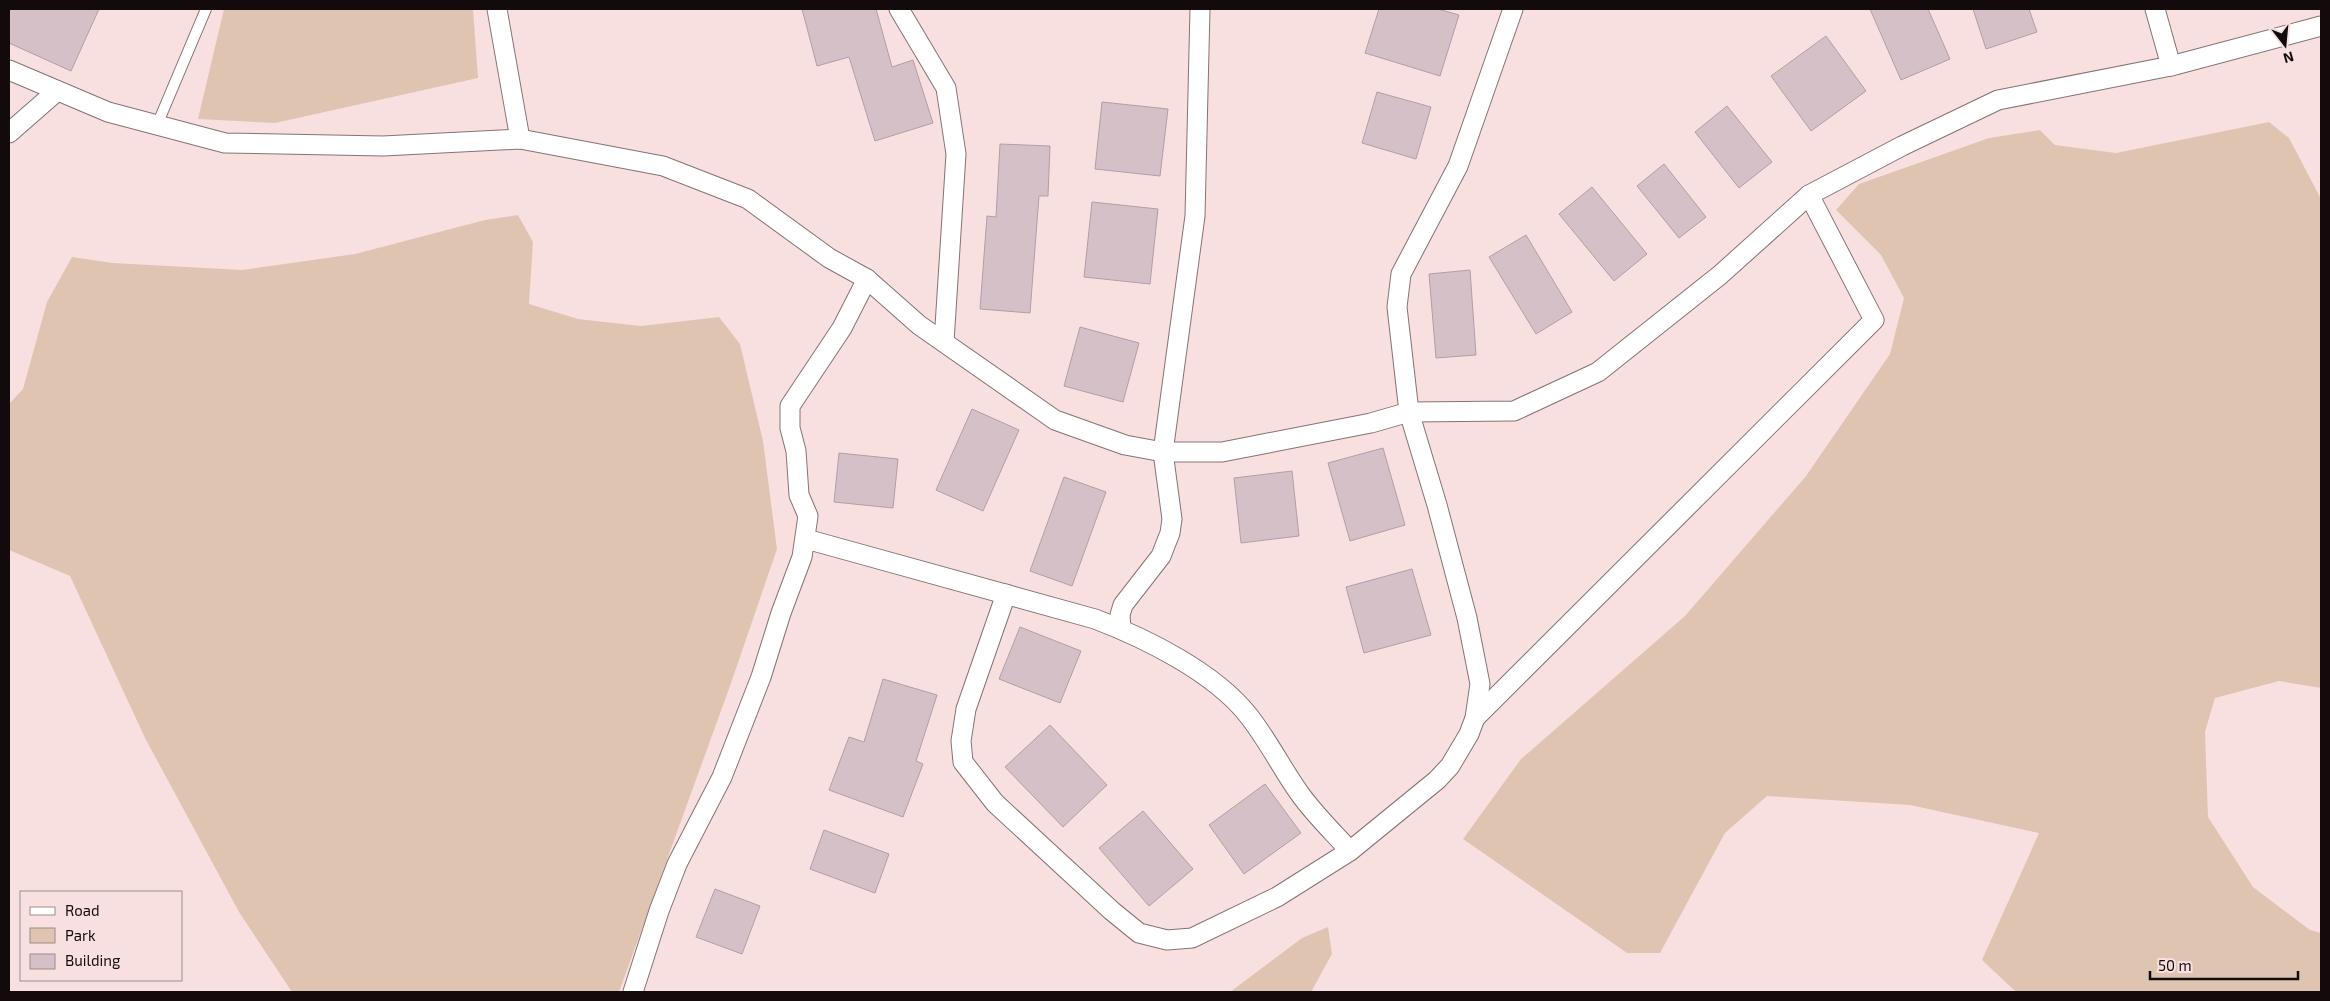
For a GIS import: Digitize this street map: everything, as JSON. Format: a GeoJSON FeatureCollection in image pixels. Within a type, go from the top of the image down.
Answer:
{"type":"FeatureCollection","features":[{"type":"Feature","properties":{"kind":"street"},"geometry":{"type":"LineString","coordinates":[[497,9],[520,139]]}},
{"type":"Feature","properties":{"kind":"street"},"geometry":{"type":"LineString","coordinates":[[899,9],[946,88],[956,154],[944,342]]}},
{"type":"Feature","properties":{"kind":"street"},"geometry":{"type":"LineString","coordinates":[[1121,629],[1120,615],[1123,604],[1161,556],[1170,532],[1172,519],[1163,452],[1195,216],[1200,9]]}},
{"type":"Feature","properties":{"kind":"street"},"geometry":{"type":"LineString","coordinates":[[1006,594],[966,709],[961,740],[963,762],[995,804],[1112,911],[1140,933],[1167,940],[1192,938],[1277,897],[1350,852],[1437,780],[1461,750],[1475,718],[1480,684],[1467,618],[1437,505],[1409,412],[1397,307],[1401,274],[1458,166],[1513,9]]}},
{"type":"Feature","properties":{"kind":"street"},"geometry":{"type":"LineString","coordinates":[[2155,9],[2171,66]]}},
{"type":"Feature","properties":{"kind":"street"},"geometry":{"type":"LineString","coordinates":[[9,70],[108,112],[225,143],[383,146],[520,139],[663,166],[748,199],[829,258],[868,279],[919,325],[1055,420],[1126,445],[1163,452],[1222,452],[1371,424],[1409,412],[1514,411],[1598,372],[1720,275],[1809,195],[1902,146],[1998,100],[2171,66],[2321,26]]}},
{"type":"Feature","properties":{"kind":"street"},"geometry":{"type":"LineString","coordinates":[[9,133],[57,91]]}},
{"type":"Feature","properties":{"kind":"street"},"geometry":{"type":"LineString","coordinates":[[1475,718],[1874,320],[1809,195]]}},
{"type":"Feature","properties":{"kind":"street"},"geometry":{"type":"LineString","coordinates":[[633,992],[659,911],[677,864],[722,777],[761,677],[780,614],[802,557],[808,516],[799,494],[796,451],[790,428],[790,406],[842,328],[868,279]]}},
{"type":"Feature","properties":{"kind":"street"},"geometry":{"type":"LineString","coordinates":[[806,538],[1006,594],[1121,629],[1172,654],[1199,672],[1248,714],[1301,796],[1350,852]]}},
{"type":"Feature","properties":{"kind":"lane"},"geometry":{"type":"LineString","coordinates":[[157,125],[206,9]]}},
{"type":"Feature","properties":{"kind":"green space"},"geometry":{"type":"Polygon","coordinates":[[[224,9],[473,9],[478,78],[275,123],[198,119],[224,9]]]}},
{"type":"Feature","properties":{"kind":"green space"},"geometry":{"type":"Polygon","coordinates":[[[2269,122],[2289,138],[2321,199],[2321,688],[2279,681],[2215,698],[2205,732],[2208,817],[2253,887],[2310,930],[2321,933],[2321,992],[2016,992],[1982,960],[2039,833],[1910,805],[1767,796],[1725,833],[1660,953],[1627,953],[1463,839],[1521,759],[1685,616],[1806,476],[1890,354],[1904,298],[1881,255],[1836,210],[1859,184],[1989,138],[2040,130],[2055,145],[2116,153],[2269,122]]]}},
{"type":"Feature","properties":{"kind":"green space"},"geometry":{"type":"Polygon","coordinates":[[[518,215],[533,242],[529,304],[578,319],[641,326],[719,317],[740,344],[763,441],[777,549],[730,686],[619,992],[292,992],[239,912],[145,738],[70,576],[9,550],[9,404],[23,389],[47,302],[72,257],[113,263],[242,270],[355,254],[485,220],[518,215]]]}},
{"type":"Feature","properties":{"kind":"green space"},"geometry":{"type":"Polygon","coordinates":[[[1328,927],[1332,954],[1311,992],[1230,992],[1302,938],[1328,927]]]}},
{"type":"Feature","properties":{"kind":"building"},"geometry":{"type":"Polygon","coordinates":[[[9,9],[99,9],[71,71],[9,43],[9,9]]]}},
{"type":"Feature","properties":{"kind":"building"},"geometry":{"type":"Polygon","coordinates":[[[802,9],[876,9],[892,67],[913,60],[933,123],[875,141],[849,57],[817,66],[802,9]]]}},
{"type":"Feature","properties":{"kind":"building"},"geometry":{"type":"Polygon","coordinates":[[[1379,9],[1438,9],[1459,15],[1440,76],[1365,53],[1379,9]]]}},
{"type":"Feature","properties":{"kind":"building"},"geometry":{"type":"Polygon","coordinates":[[[1870,9],[1928,9],[1950,59],[1901,80],[1870,9]]]}},
{"type":"Feature","properties":{"kind":"building"},"geometry":{"type":"Polygon","coordinates":[[[1973,9],[2029,9],[2037,32],[1986,49],[1973,9]]]}},
{"type":"Feature","properties":{"kind":"building"},"geometry":{"type":"Polygon","coordinates":[[[1826,36],[1866,91],[1811,131],[1771,76],[1826,36]]]}},
{"type":"Feature","properties":{"kind":"building"},"geometry":{"type":"Polygon","coordinates":[[[1377,92],[1431,107],[1416,159],[1362,143],[1377,92]]]}},
{"type":"Feature","properties":{"kind":"building"},"geometry":{"type":"Polygon","coordinates":[[[1102,102],[1168,109],[1160,176],[1095,169],[1102,102]]]}},
{"type":"Feature","properties":{"kind":"building"},"geometry":{"type":"Polygon","coordinates":[[[1727,106],[1772,162],[1739,188],[1695,132],[1727,106]]]}},
{"type":"Feature","properties":{"kind":"building"},"geometry":{"type":"Polygon","coordinates":[[[1000,144],[1050,146],[1048,196],[1039,196],[1030,313],[980,309],[987,216],[996,217],[1000,144]]]}},
{"type":"Feature","properties":{"kind":"building"},"geometry":{"type":"Polygon","coordinates":[[[1664,164],[1706,217],[1679,238],[1637,186],[1664,164]]]}},
{"type":"Feature","properties":{"kind":"building"},"geometry":{"type":"Polygon","coordinates":[[[1592,187],[1647,254],[1614,281],[1559,214],[1592,187]]]}},
{"type":"Feature","properties":{"kind":"building"},"geometry":{"type":"Polygon","coordinates":[[[1092,202],[1158,209],[1150,284],[1084,277],[1092,202]]]}},
{"type":"Feature","properties":{"kind":"building"},"geometry":{"type":"Polygon","coordinates":[[[1526,235],[1572,312],[1536,334],[1489,257],[1526,235]]]}},
{"type":"Feature","properties":{"kind":"building"},"geometry":{"type":"Polygon","coordinates":[[[1470,270],[1476,355],[1436,358],[1429,274],[1470,270]]]}},
{"type":"Feature","properties":{"kind":"building"},"geometry":{"type":"Polygon","coordinates":[[[1080,327],[1139,343],[1123,402],[1064,386],[1080,327]]]}},
{"type":"Feature","properties":{"kind":"building"},"geometry":{"type":"Polygon","coordinates":[[[972,409],[1019,430],[983,511],[936,490],[972,409]]]}},
{"type":"Feature","properties":{"kind":"building"},"geometry":{"type":"Polygon","coordinates":[[[1383,448],[1405,525],[1350,541],[1328,463],[1383,448]]]}},
{"type":"Feature","properties":{"kind":"building"},"geometry":{"type":"Polygon","coordinates":[[[839,453],[898,459],[893,508],[834,502],[839,453]]]}},
{"type":"Feature","properties":{"kind":"building"},"geometry":{"type":"Polygon","coordinates":[[[1292,471],[1299,536],[1241,543],[1234,478],[1292,471]]]}},
{"type":"Feature","properties":{"kind":"building"},"geometry":{"type":"Polygon","coordinates":[[[1064,477],[1106,492],[1072,586],[1030,571],[1064,477]]]}},
{"type":"Feature","properties":{"kind":"building"},"geometry":{"type":"Polygon","coordinates":[[[1412,569],[1431,635],[1364,653],[1346,587],[1412,569]]]}},
{"type":"Feature","properties":{"kind":"building"},"geometry":{"type":"Polygon","coordinates":[[[1020,627],[1081,651],[1060,703],[999,679],[1020,627]]]}},
{"type":"Feature","properties":{"kind":"building"},"geometry":{"type":"Polygon","coordinates":[[[883,679],[937,695],[916,761],[923,764],[903,817],[829,790],[849,737],[864,742],[883,679]]]}},
{"type":"Feature","properties":{"kind":"building"},"geometry":{"type":"Polygon","coordinates":[[[1050,725],[1107,785],[1063,827],[1005,767],[1050,725]]]}},
{"type":"Feature","properties":{"kind":"building"},"geometry":{"type":"Polygon","coordinates":[[[1265,784],[1301,833],[1244,874],[1209,825],[1265,784]]]}},
{"type":"Feature","properties":{"kind":"building"},"geometry":{"type":"Polygon","coordinates":[[[1143,811],[1193,869],[1149,906],[1099,848],[1143,811]]]}},
{"type":"Feature","properties":{"kind":"building"},"geometry":{"type":"Polygon","coordinates":[[[824,830],[889,854],[875,893],[810,869],[824,830]]]}},
{"type":"Feature","properties":{"kind":"building"},"geometry":{"type":"Polygon","coordinates":[[[715,889],[760,906],[742,954],[696,937],[715,889]]]}}]}
